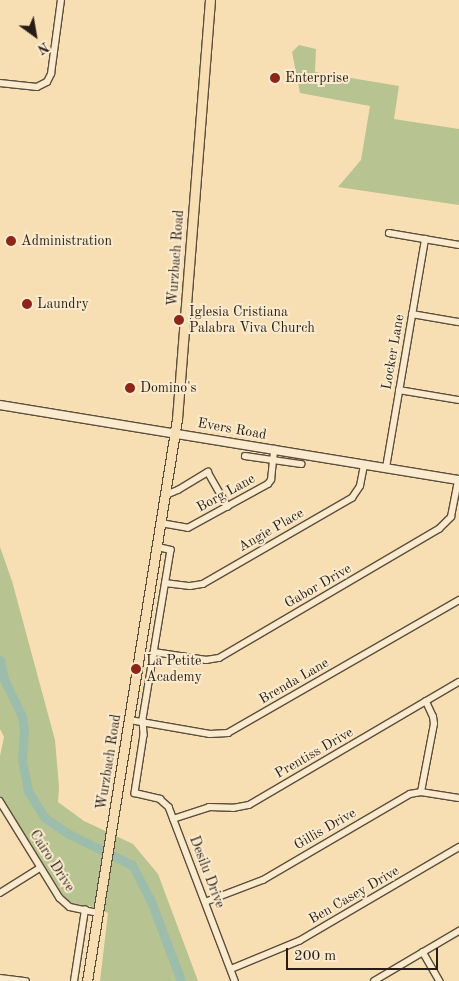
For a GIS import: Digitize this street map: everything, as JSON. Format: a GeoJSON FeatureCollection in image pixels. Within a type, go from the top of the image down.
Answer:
{"type":"FeatureCollection","features":[{"type":"Feature","properties":{"kind":"main road","name":"Wurzbach Road"},"geometry":{"type":"LineString","coordinates":[[87,981],[175,432],[210,0]]}},
{"type":"Feature","properties":{"kind":"main road","name":"Evers Road"},"geometry":{"type":"LineString","coordinates":[[0,405],[175,432],[458,480]]}},
{"type":"Feature","properties":{"kind":"street"},"geometry":{"type":"LineString","coordinates":[[0,84],[28,88],[44,84],[51,74],[61,0]]}},
{"type":"Feature","properties":{"kind":"street"},"geometry":{"type":"LineString","coordinates":[[389,233],[459,244]]}},
{"type":"Feature","properties":{"kind":"street","name":"Locker Lane"},"geometry":{"type":"LineString","coordinates":[[386,468],[425,239]]}},
{"type":"Feature","properties":{"kind":"street"},"geometry":{"type":"LineString","coordinates":[[412,314],[459,322]]}},
{"type":"Feature","properties":{"kind":"street"},"geometry":{"type":"LineString","coordinates":[[399,390],[459,400]]}},
{"type":"Feature","properties":{"kind":"street","name":"Borg Lane"},"geometry":{"type":"LineString","coordinates":[[161,523],[188,528],[268,484],[271,480],[274,449]]}},
{"type":"Feature","properties":{"kind":"street"},"geometry":{"type":"LineString","coordinates":[[245,456],[301,464]]}},
{"type":"Feature","properties":{"kind":"street","name":"Angie Place"},"geometry":{"type":"LineString","coordinates":[[166,583],[190,586],[203,584],[352,498],[360,486],[364,465]]}},
{"type":"Feature","properties":{"kind":"street"},"geometry":{"type":"LineString","coordinates":[[166,495],[208,472],[228,506]]}},
{"type":"Feature","properties":{"kind":"street","name":"Gabor Drive"},"geometry":{"type":"LineString","coordinates":[[154,652],[206,660],[219,658],[439,529],[451,517],[458,480]]}},
{"type":"Feature","properties":{"kind":"street","name":"Wurzbach Road"},"geometry":{"type":"LineString","coordinates":[[135,793],[144,735],[143,722],[171,550],[158,546]]}},
{"type":"Feature","properties":{"kind":"street","name":"Brenda Lane"},"geometry":{"type":"LineString","coordinates":[[130,720],[210,734],[228,733],[459,600]]}},
{"type":"Feature","properties":{"kind":"street","name":"Prentiss Drive"},"geometry":{"type":"LineString","coordinates":[[173,819],[203,808],[233,808],[249,805],[459,682]]}},
{"type":"Feature","properties":{"kind":"street"},"geometry":{"type":"LineString","coordinates":[[426,702],[434,718],[434,724],[421,792],[459,798]]}},
{"type":"Feature","properties":{"kind":"street","name":"Gillis Drive"},"geometry":{"type":"LineString","coordinates":[[205,902],[262,880],[410,794],[421,792]]}},
{"type":"Feature","properties":{"kind":"street","name":"Desilu Drive"},"geometry":{"type":"LineString","coordinates":[[135,793],[160,799],[169,807],[235,981]]}},
{"type":"Feature","properties":{"kind":"street","name":"Cairo Drive"},"geometry":{"type":"LineString","coordinates":[[1,805],[65,904],[98,913]]}},
{"type":"Feature","properties":{"kind":"street","name":"Ben Casey Drive"},"geometry":{"type":"LineString","coordinates":[[231,969],[299,941],[459,847]]}},
{"type":"Feature","properties":{"kind":"street"},"geometry":{"type":"LineString","coordinates":[[0,893],[40,868]]}},
{"type":"Feature","properties":{"kind":"street"},"geometry":{"type":"LineString","coordinates":[[74,981],[85,910]]}},
{"type":"Feature","properties":{"kind":"street"},"geometry":{"type":"LineString","coordinates":[[374,981],[459,931]]}},
{"type":"Feature","properties":{"kind":"street"},"geometry":{"type":"LineString","coordinates":[[423,952],[440,981]]}},
{"type":"Feature","properties":{"kind":"street"},"geometry":{"type":"LineString","coordinates":[[0,978],[26,981]]}},
{"type":"Feature","properties":{"kind":"green space"},"geometry":{"type":"Polygon","coordinates":[[[299,45],[316,49],[315,72],[399,86],[394,119],[459,129],[459,205],[338,187],[361,160],[370,106],[300,93],[292,52],[299,45]]]}},
{"type":"Feature","properties":{"kind":"green space"},"geometry":{"type":"Polygon","coordinates":[[[0,547],[12,581],[55,740],[59,787],[58,802],[84,821],[133,844],[158,874],[198,981],[100,981],[108,913],[90,906],[74,904],[65,898],[0,796],[0,756],[4,737],[0,729],[0,547]]]}},
{"type":"Feature","properties":{"kind":"waterway"},"geometry":{"type":"LineString","coordinates":[[0,660],[4,679],[22,716],[24,731],[22,760],[28,791],[45,818],[69,834],[132,865],[151,901],[181,981]]}},
{"type":"Feature","properties":{"kind":"place","name":"Enterprise"},"geometry":{"type":"Point","coordinates":[275,78]}},
{"type":"Feature","properties":{"kind":"place","name":"Administration"},"geometry":{"type":"Point","coordinates":[11,241]}},
{"type":"Feature","properties":{"kind":"place","name":"Laundry"},"geometry":{"type":"Point","coordinates":[27,304]}},
{"type":"Feature","properties":{"kind":"place","name":"Iglesia Cristiana Palabra Viva Church"},"geometry":{"type":"Point","coordinates":[179,320]}},
{"type":"Feature","properties":{"kind":"place","name":"Domino's"},"geometry":{"type":"Point","coordinates":[130,388]}},
{"type":"Feature","properties":{"kind":"place","name":"La Petite Academy"},"geometry":{"type":"Point","coordinates":[136,669]}}]}
